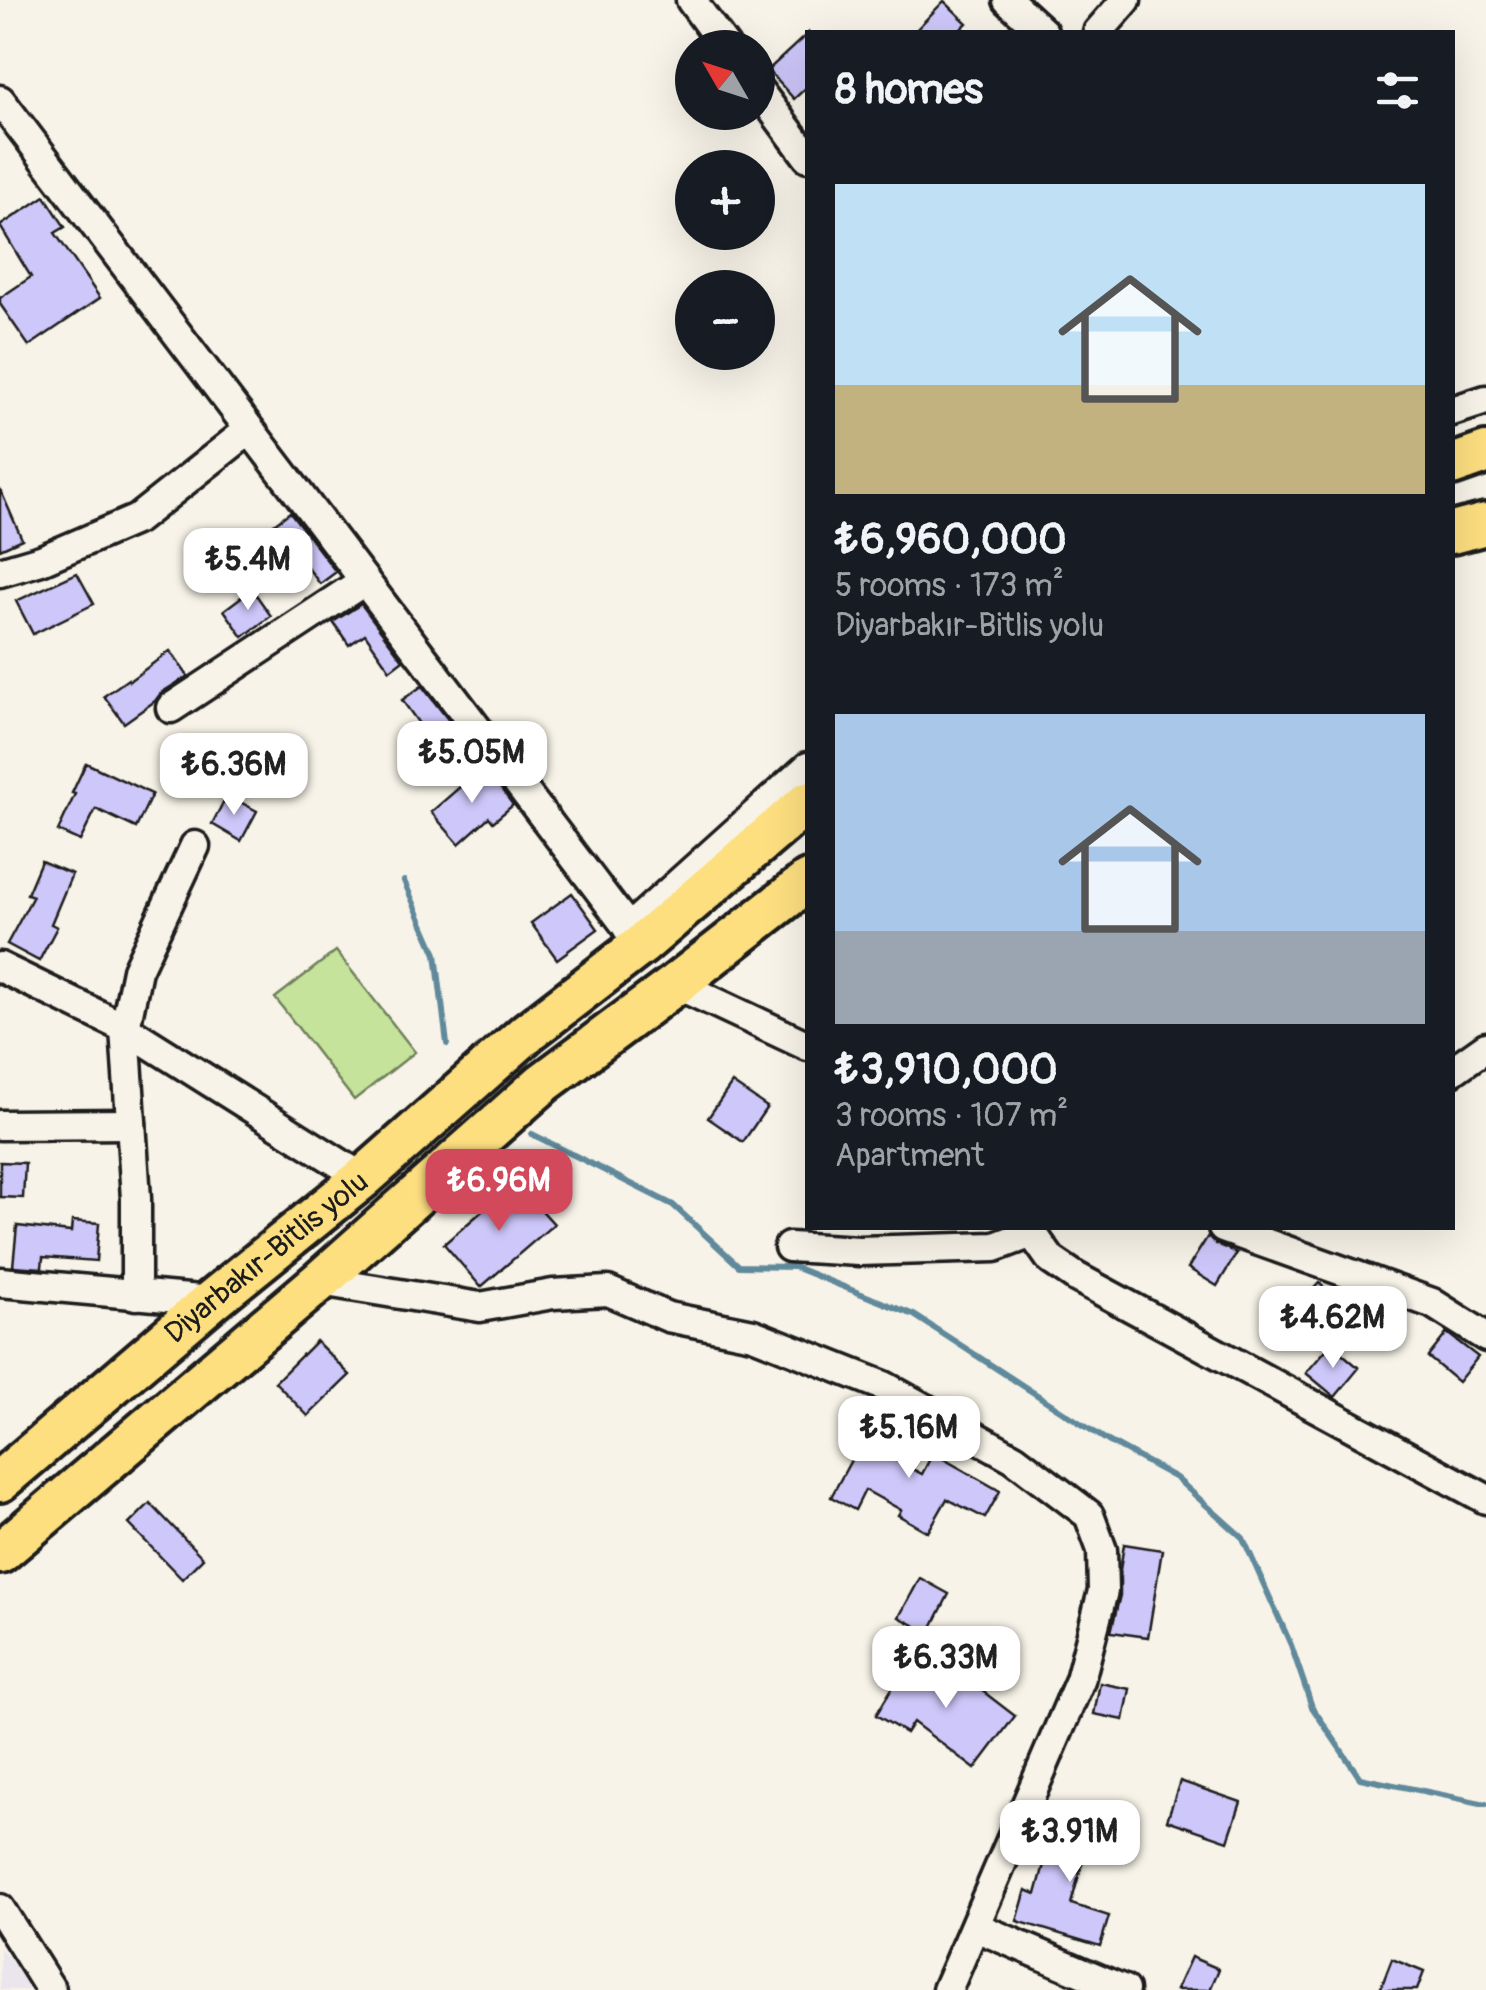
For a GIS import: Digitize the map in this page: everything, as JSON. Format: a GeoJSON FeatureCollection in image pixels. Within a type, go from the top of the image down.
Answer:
{"type":"FeatureCollection","features":[{"type":"Feature","properties":{"kind":"highway"},"geometry":{"type":"LineString","coordinates":[[1455,464],[1486,454]]}},
{"type":"Feature","properties":{"kind":"highway"},"geometry":{"type":"LineString","coordinates":[[1455,533],[1486,524]]}},
{"type":"Feature","properties":{"kind":"highway","name":"Diyarbakır-Bitlis yolu"},"geometry":{"type":"LineString","coordinates":[[0,1481],[211,1300],[363,1178],[634,937],[805,804]]}},
{"type":"Feature","properties":{"kind":"highway","name":"Diyarbakır-Bitlis yolu"},"geometry":{"type":"LineString","coordinates":[[0,1553],[320,1281],[543,1083],[805,884]]}},
{"type":"Feature","properties":{"kind":"street"},"geometry":{"type":"LineString","coordinates":[[691,0],[713,30]]}},
{"type":"Feature","properties":{"kind":"street"},"geometry":{"type":"LineString","coordinates":[[1008,0],[1041,30]]}},
{"type":"Feature","properties":{"kind":"street"},"geometry":{"type":"LineString","coordinates":[[1100,30],[1126,0]]}},
{"type":"Feature","properties":{"kind":"street"},"geometry":{"type":"LineString","coordinates":[[0,100],[634,937],[805,770]]}},
{"type":"Feature","properties":{"kind":"street"},"geometry":{"type":"LineString","coordinates":[[775,113],[805,153]]}},
{"type":"Feature","properties":{"kind":"street"},"geometry":{"type":"LineString","coordinates":[[1455,410],[1486,400]]}},
{"type":"Feature","properties":{"kind":"street"},"geometry":{"type":"LineString","coordinates":[[0,572],[41,560],[137,520],[249,430]]}},
{"type":"Feature","properties":{"kind":"street"},"geometry":{"type":"LineString","coordinates":[[172,708],[364,581]]}},
{"type":"Feature","properties":{"kind":"street"},"geometry":{"type":"LineString","coordinates":[[136,1295],[136,1199],[125,1028],[137,970],[195,846]]}},
{"type":"Feature","properties":{"kind":"street"},"geometry":{"type":"LineString","coordinates":[[0,966],[125,1028],[363,1178]]}},
{"type":"Feature","properties":{"kind":"street"},"geometry":{"type":"LineString","coordinates":[[676,984],[805,1045]]}},
{"type":"Feature","properties":{"kind":"street"},"geometry":{"type":"LineString","coordinates":[[1455,1069],[1486,1047]]}},
{"type":"Feature","properties":{"kind":"street"},"geometry":{"type":"LineString","coordinates":[[0,1126],[132,1124]]}},
{"type":"Feature","properties":{"kind":"street"},"geometry":{"type":"LineString","coordinates":[[789,1247],[859,1251],[996,1247],[1033,1230],[1050,1260],[1076,1276],[1486,1499]]}},
{"type":"Feature","properties":{"kind":"street"},"geometry":{"type":"LineString","coordinates":[[1229,1230],[1432,1303],[1486,1338]]}},
{"type":"Feature","properties":{"kind":"street"},"geometry":{"type":"LineString","coordinates":[[320,1281],[480,1307],[553,1294],[608,1291],[668,1317],[754,1334],[884,1386],[1014,1458],[1089,1514],[1102,1550],[1103,1591],[1080,1680],[947,1990]]}},
{"type":"Feature","properties":{"kind":"street"},"geometry":{"type":"LineString","coordinates":[[0,1282],[211,1300]]}},
{"type":"Feature","properties":{"kind":"street"},"geometry":{"type":"LineString","coordinates":[[0,1909],[51,1990]]}},
{"type":"Feature","properties":{"kind":"street"},"geometry":{"type":"LineString","coordinates":[[976,1928],[1124,1990]]}},
{"type":"Feature","properties":{"kind":"shaded area"},"geometry":{"type":"Polygon","coordinates":[[[0,1948],[36,1990],[0,1990],[0,1948]]]}},
{"type":"Feature","properties":{"kind":"green space"},"geometry":{"type":"Polygon","coordinates":[[[336,951],[415,1052],[354,1100],[275,998],[336,951]]]}},
{"type":"Feature","properties":{"kind":"building"},"geometry":{"type":"Polygon","coordinates":[[[944,1],[967,23],[960,30],[916,30],[944,1]]]}},
{"type":"Feature","properties":{"kind":"building"},"geometry":{"type":"Polygon","coordinates":[[[805,36],[805,89],[794,99],[775,78],[775,64],[805,36]]]}},
{"type":"Feature","properties":{"kind":"building"},"geometry":{"type":"Polygon","coordinates":[[[45,196],[65,227],[55,233],[100,298],[29,346],[0,304],[0,298],[31,277],[0,226],[45,196]]]}},
{"type":"Feature","properties":{"kind":"building"},"geometry":{"type":"Polygon","coordinates":[[[0,489],[22,539],[0,549],[0,489]]]}},
{"type":"Feature","properties":{"kind":"building"},"geometry":{"type":"Polygon","coordinates":[[[290,512],[336,572],[320,584],[293,548],[281,557],[262,533],[290,512]]]}},
{"type":"Feature","properties":{"kind":"building"},"geometry":{"type":"Polygon","coordinates":[[[77,573],[94,604],[33,634],[16,601],[77,573]]]}},
{"type":"Feature","properties":{"kind":"building"},"geometry":{"type":"Polygon","coordinates":[[[252,589],[271,616],[243,637],[224,610],[252,589]]]}},
{"type":"Feature","properties":{"kind":"building"},"geometry":{"type":"Polygon","coordinates":[[[361,604],[403,660],[390,670],[365,634],[349,645],[333,622],[361,604]]]}},
{"type":"Feature","properties":{"kind":"building"},"geometry":{"type":"Polygon","coordinates":[[[170,651],[188,676],[124,723],[104,696],[170,651]]]}},
{"type":"Feature","properties":{"kind":"building"},"geometry":{"type":"Polygon","coordinates":[[[422,686],[463,739],[442,756],[402,700],[422,686]]]}},
{"type":"Feature","properties":{"kind":"building"},"geometry":{"type":"Polygon","coordinates":[[[86,763],[152,794],[136,828],[96,809],[80,841],[58,831],[86,763]]]}},
{"type":"Feature","properties":{"kind":"building"},"geometry":{"type":"Polygon","coordinates":[[[484,766],[513,805],[493,822],[489,817],[459,844],[431,812],[484,766]]]}},
{"type":"Feature","properties":{"kind":"building"},"geometry":{"type":"Polygon","coordinates":[[[227,795],[257,811],[241,841],[212,824],[227,795]]]}},
{"type":"Feature","properties":{"kind":"building"},"geometry":{"type":"Polygon","coordinates":[[[41,861],[72,874],[51,924],[57,927],[39,961],[7,944],[33,896],[27,894],[41,861]]]}},
{"type":"Feature","properties":{"kind":"building"},"geometry":{"type":"Polygon","coordinates":[[[572,893],[598,929],[557,959],[531,923],[572,893]]]}},
{"type":"Feature","properties":{"kind":"building"},"geometry":{"type":"Polygon","coordinates":[[[732,1083],[767,1107],[743,1142],[708,1118],[732,1083]]]}},
{"type":"Feature","properties":{"kind":"building"},"geometry":{"type":"Polygon","coordinates":[[[0,1162],[25,1163],[23,1198],[0,1197],[0,1162]]]}},
{"type":"Feature","properties":{"kind":"building"},"geometry":{"type":"Polygon","coordinates":[[[516,1182],[554,1224],[481,1287],[444,1244],[516,1182]]]}},
{"type":"Feature","properties":{"kind":"building"},"geometry":{"type":"Polygon","coordinates":[[[72,1221],[99,1223],[96,1261],[43,1257],[42,1268],[13,1266],[17,1226],[71,1232],[72,1221]]]}},
{"type":"Feature","properties":{"kind":"building"},"geometry":{"type":"Polygon","coordinates":[[[1208,1236],[1237,1253],[1217,1286],[1188,1268],[1208,1236]]]}},
{"type":"Feature","properties":{"kind":"building"},"geometry":{"type":"Polygon","coordinates":[[[1319,1283],[1344,1305],[1324,1327],[1299,1304],[1319,1283]]]}},
{"type":"Feature","properties":{"kind":"building"},"geometry":{"type":"Polygon","coordinates":[[[1447,1333],[1478,1357],[1458,1382],[1428,1357],[1447,1333]]]}},
{"type":"Feature","properties":{"kind":"building"},"geometry":{"type":"Polygon","coordinates":[[[316,1341],[350,1375],[308,1416],[275,1382],[316,1341]]]}},
{"type":"Feature","properties":{"kind":"building"},"geometry":{"type":"Polygon","coordinates":[[[1331,1344],[1359,1368],[1335,1397],[1306,1373],[1331,1344]]]}},
{"type":"Feature","properties":{"kind":"building"},"geometry":{"type":"Polygon","coordinates":[[[872,1417],[897,1431],[884,1454],[922,1474],[933,1453],[1000,1491],[985,1518],[947,1499],[928,1532],[898,1515],[901,1510],[865,1490],[855,1510],[831,1497],[872,1417]]]}},
{"type":"Feature","properties":{"kind":"building"},"geometry":{"type":"Polygon","coordinates":[[[150,1503],[203,1558],[182,1579],[129,1524],[150,1503]]]}},
{"type":"Feature","properties":{"kind":"building"},"geometry":{"type":"Polygon","coordinates":[[[1124,1544],[1162,1550],[1148,1637],[1111,1632],[1120,1595],[1124,1544]]]}},
{"type":"Feature","properties":{"kind":"building"},"geometry":{"type":"Polygon","coordinates":[[[920,1578],[949,1594],[929,1633],[899,1617],[920,1578]]]}},
{"type":"Feature","properties":{"kind":"building"},"geometry":{"type":"Polygon","coordinates":[[[912,1655],[954,1680],[959,1673],[1015,1716],[975,1769],[913,1722],[906,1733],[876,1715],[912,1655]]]}},
{"type":"Feature","properties":{"kind":"building"},"geometry":{"type":"Polygon","coordinates":[[[1100,1683],[1130,1689],[1124,1720],[1094,1714],[1100,1683]]]}},
{"type":"Feature","properties":{"kind":"building"},"geometry":{"type":"Polygon","coordinates":[[[1180,1781],[1241,1802],[1228,1841],[1167,1820],[1180,1781]]]}},
{"type":"Feature","properties":{"kind":"building"},"geometry":{"type":"Polygon","coordinates":[[[1077,1814],[1122,1822],[1117,1851],[1087,1846],[1071,1904],[1109,1916],[1100,1946],[1017,1921],[1026,1890],[1036,1894],[1048,1850],[1070,1856],[1077,1814]]]}},
{"type":"Feature","properties":{"kind":"building"},"geometry":{"type":"Polygon","coordinates":[[[1191,1957],[1219,1969],[1210,1990],[1176,1990],[1191,1957]]]}},
{"type":"Feature","properties":{"kind":"building"},"geometry":{"type":"Polygon","coordinates":[[[1392,1959],[1424,1972],[1417,1990],[1380,1990],[1392,1959]]]}},
{"type":"Feature","properties":{"kind":"waterway"},"geometry":{"type":"LineString","coordinates":[[404,881],[436,954],[447,1044]]}},
{"type":"Feature","properties":{"kind":"waterway"},"geometry":{"type":"LineString","coordinates":[[532,1134],[673,1205],[739,1266],[794,1267],[914,1315],[1108,1441],[1176,1478],[1243,1538],[1291,1645],[1312,1707],[1360,1778],[1486,1804]]}}]}
